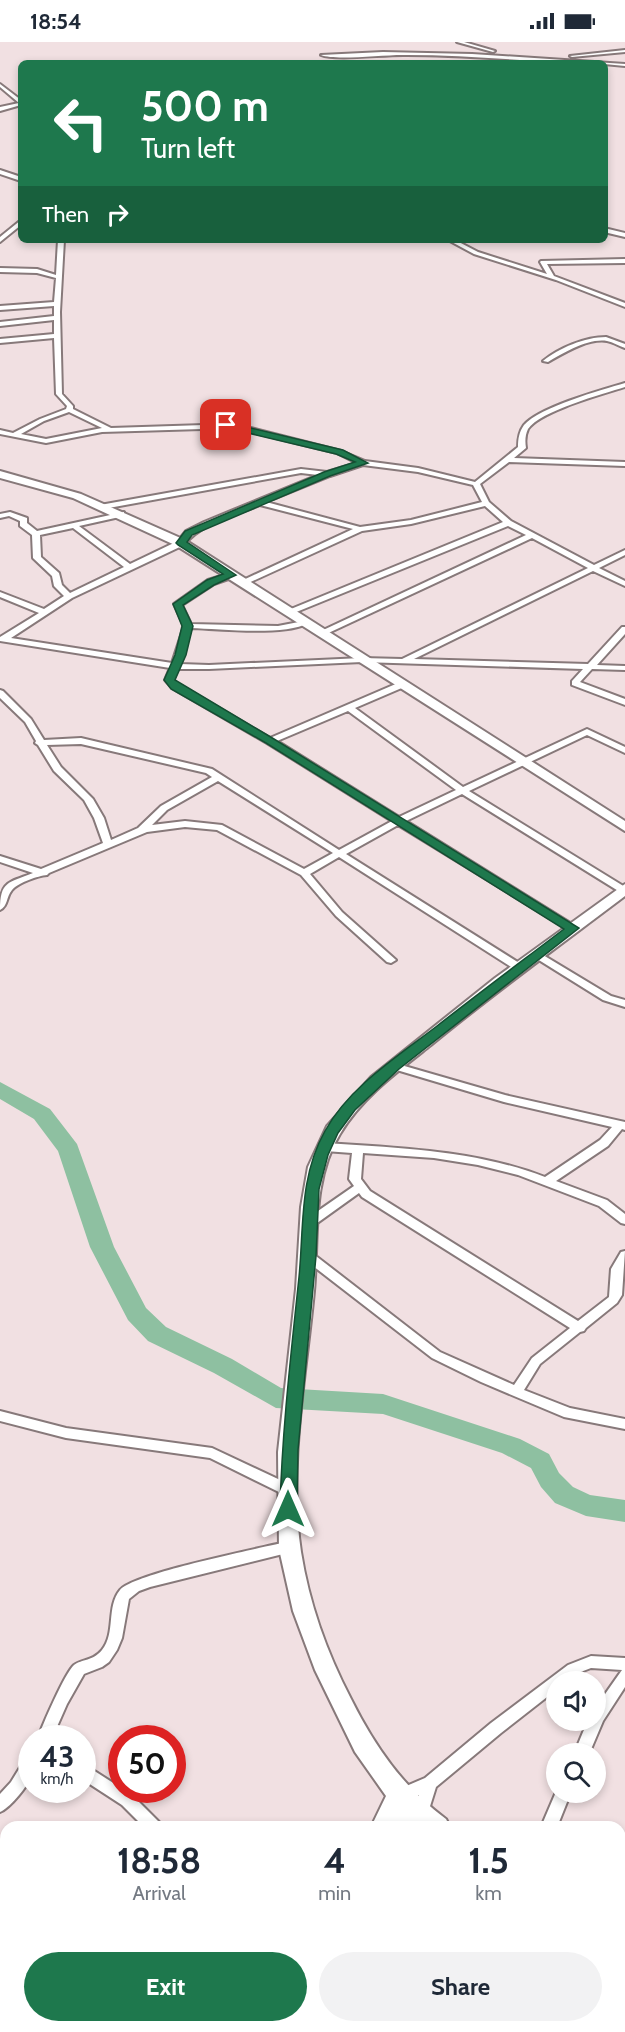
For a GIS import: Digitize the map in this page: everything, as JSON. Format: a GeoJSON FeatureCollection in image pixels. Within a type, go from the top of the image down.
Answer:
{"type":"FeatureCollection","features":[{"type":"Feature","properties":{"kind":"main road"},"geometry":{"type":"LineString","coordinates":[[0,474],[58,490],[103,507],[181,543],[625,827]]}},
{"type":"Feature","properties":{"kind":"main road"},"geometry":{"type":"LineString","coordinates":[[418,1821],[375,1765],[353,1728],[319,1657],[306,1620],[290,1547],[288,1490],[290,1450],[308,1256],[311,1189],[332,1131],[350,1107],[394,1066],[624,889]]}},
{"type":"Feature","properties":{"kind":"main road"},"geometry":{"type":"LineString","coordinates":[[386,1821],[399,1796]]}},
{"type":"Feature","properties":{"kind":"street"},"geometry":{"type":"LineString","coordinates":[[459,42],[487,50],[532,55],[600,55],[625,51]]}},
{"type":"Feature","properties":{"kind":"street"},"geometry":{"type":"LineString","coordinates":[[322,55],[492,55],[538,60]]}},
{"type":"Feature","properties":{"kind":"street"},"geometry":{"type":"LineString","coordinates":[[608,63],[625,65]]}},
{"type":"Feature","properties":{"kind":"street"},"geometry":{"type":"LineString","coordinates":[[0,85],[18,100]]}},
{"type":"Feature","properties":{"kind":"street"},"geometry":{"type":"LineString","coordinates":[[0,109],[18,104]]}},
{"type":"Feature","properties":{"kind":"street"},"geometry":{"type":"LineString","coordinates":[[0,172],[18,178]]}},
{"type":"Feature","properties":{"kind":"street"},"geometry":{"type":"LineString","coordinates":[[0,240],[18,224]]}},
{"type":"Feature","properties":{"kind":"street"},"geometry":{"type":"LineString","coordinates":[[0,229],[14,226]]}},
{"type":"Feature","properties":{"kind":"street"},"geometry":{"type":"LineString","coordinates":[[608,231],[625,235]]}},
{"type":"Feature","properties":{"kind":"street"},"geometry":{"type":"LineString","coordinates":[[61,243],[57,318],[59,394],[70,406],[69,410]]}},
{"type":"Feature","properties":{"kind":"street"},"geometry":{"type":"LineString","coordinates":[[457,243],[476,253],[625,305]]}},
{"type":"Feature","properties":{"kind":"street"},"geometry":{"type":"LineString","coordinates":[[552,278],[543,262],[625,261]]}},
{"type":"Feature","properties":{"kind":"street"},"geometry":{"type":"LineString","coordinates":[[0,270],[37,271],[58,277]]}},
{"type":"Feature","properties":{"kind":"street"},"geometry":{"type":"LineString","coordinates":[[0,308],[58,304]]}},
{"type":"Feature","properties":{"kind":"street"},"geometry":{"type":"LineString","coordinates":[[0,324],[57,318]]}},
{"type":"Feature","properties":{"kind":"street"},"geometry":{"type":"LineString","coordinates":[[0,342],[58,336]]}},
{"type":"Feature","properties":{"kind":"street"},"geometry":{"type":"LineString","coordinates":[[546,361],[559,353],[601,339],[609,339],[625,346]]}},
{"type":"Feature","properties":{"kind":"street"},"geometry":{"type":"LineString","coordinates":[[476,484],[522,448],[521,438],[529,423],[552,411],[625,385]]}},
{"type":"Feature","properties":{"kind":"street"},"geometry":{"type":"LineString","coordinates":[[14,435],[42,420],[69,410],[111,430]]}},
{"type":"Feature","properties":{"kind":"street"},"geometry":{"type":"LineString","coordinates":[[0,432],[45,441],[111,430],[235,426],[339,452],[363,463],[418,470],[476,484],[486,503],[508,523],[625,584]]}},
{"type":"Feature","properties":{"kind":"street"},"geometry":{"type":"LineString","coordinates":[[509,460],[625,464]]}},
{"type":"Feature","properties":{"kind":"street"},"geometry":{"type":"LineString","coordinates":[[2,639],[69,596],[128,566],[181,543],[189,533],[327,474],[363,463]]}},
{"type":"Feature","properties":{"kind":"street"},"geometry":{"type":"LineString","coordinates":[[103,507],[301,471],[327,474]]}},
{"type":"Feature","properties":{"kind":"street"},"geometry":{"type":"LineString","coordinates":[[258,502],[360,529]]}},
{"type":"Feature","properties":{"kind":"street"},"geometry":{"type":"LineString","coordinates":[[244,584],[360,529],[411,522],[486,503]]}},
{"type":"Feature","properties":{"kind":"street"},"geometry":{"type":"LineString","coordinates":[[0,516],[10,514],[24,520],[23,524],[36,534],[76,527],[121,514]]}},
{"type":"Feature","properties":{"kind":"street"},"geometry":{"type":"LineString","coordinates":[[289,613],[508,523]]}},
{"type":"Feature","properties":{"kind":"street"},"geometry":{"type":"LineString","coordinates":[[76,527],[128,566]]}},
{"type":"Feature","properties":{"kind":"street"},"geometry":{"type":"LineString","coordinates":[[36,534],[37,558],[56,575],[58,586],[69,596]]}},
{"type":"Feature","properties":{"kind":"street"},"geometry":{"type":"LineString","coordinates":[[321,634],[533,535]]}},
{"type":"Feature","properties":{"kind":"street"},"geometry":{"type":"LineString","coordinates":[[401,662],[625,552]]}},
{"type":"Feature","properties":{"kind":"street"},"geometry":{"type":"LineString","coordinates":[[231,575],[211,582],[178,604],[188,626],[176,666],[169,680],[175,686],[270,741],[572,928]]}},
{"type":"Feature","properties":{"kind":"street"},"geometry":{"type":"LineString","coordinates":[[0,594],[44,612]]}},
{"type":"Feature","properties":{"kind":"street"},"geometry":{"type":"LineString","coordinates":[[188,626],[278,628],[304,622]]}},
{"type":"Feature","properties":{"kind":"street"},"geometry":{"type":"LineString","coordinates":[[625,629],[588,666],[575,683],[625,702]]}},
{"type":"Feature","properties":{"kind":"street"},"geometry":{"type":"LineString","coordinates":[[2,639],[176,666],[209,667],[362,660],[625,668]]}},
{"type":"Feature","properties":{"kind":"street"},"geometry":{"type":"LineString","coordinates":[[270,741],[401,685]]}},
{"type":"Feature","properties":{"kind":"street"},"geometry":{"type":"LineString","coordinates":[[0,693],[28,721],[39,744],[57,769],[88,799],[99,818],[108,844]]}},
{"type":"Feature","properties":{"kind":"street"},"geometry":{"type":"LineString","coordinates":[[349,707],[462,790],[624,889]]}},
{"type":"Feature","properties":{"kind":"street"},"geometry":{"type":"LineString","coordinates":[[304,873],[398,821],[590,732],[625,750]]}},
{"type":"Feature","properties":{"kind":"street"},"geometry":{"type":"LineString","coordinates":[[39,744],[81,741],[199,767],[520,968]]}},
{"type":"Feature","properties":{"kind":"street"},"geometry":{"type":"LineString","coordinates":[[141,831],[165,808],[218,777]]}},
{"type":"Feature","properties":{"kind":"street"},"geometry":{"type":"LineString","coordinates":[[0,907],[7,889],[141,831],[185,824],[219,827],[304,873],[339,915],[392,960]]}},
{"type":"Feature","properties":{"kind":"street"},"geometry":{"type":"LineString","coordinates":[[0,859],[44,873]]}},
{"type":"Feature","properties":{"kind":"street"},"geometry":{"type":"LineString","coordinates":[[538,955],[607,998],[625,1004]]}},
{"type":"Feature","properties":{"kind":"street"},"geometry":{"type":"LineString","coordinates":[[394,1066],[504,1098],[622,1126]]}},
{"type":"Feature","properties":{"kind":"street"},"geometry":{"type":"LineString","coordinates":[[547,1182],[604,1143],[622,1126]]}},
{"type":"Feature","properties":{"kind":"street"},"geometry":{"type":"LineString","coordinates":[[325,1147],[358,1151],[434,1154],[478,1161],[547,1182],[603,1203],[625,1220]]}},
{"type":"Feature","properties":{"kind":"street"},"geometry":{"type":"LineString","coordinates":[[358,1151],[355,1171],[359,1188],[385,1208],[580,1328]]}},
{"type":"Feature","properties":{"kind":"street"},"geometry":{"type":"LineString","coordinates":[[309,1223],[359,1188]]}},
{"type":"Feature","properties":{"kind":"street"},"geometry":{"type":"LineString","coordinates":[[308,1256],[435,1355],[568,1413],[625,1424]]}},
{"type":"Feature","properties":{"kind":"street"},"geometry":{"type":"LineString","coordinates":[[516,1392],[536,1361],[613,1300],[616,1295],[617,1269],[625,1256]]}},
{"type":"Feature","properties":{"kind":"street"},"geometry":{"type":"LineString","coordinates":[[0,1416],[66,1433],[212,1453],[288,1490]]}},
{"type":"Feature","properties":{"kind":"street"},"geometry":{"type":"LineString","coordinates":[[51,1725],[79,1670],[98,1664],[110,1654],[118,1627],[122,1599],[131,1589],[150,1581],[290,1547]]}},
{"type":"Feature","properties":{"kind":"street"},"geometry":{"type":"LineString","coordinates":[[399,1796],[430,1783],[573,1669],[591,1662],[625,1664]]}},
{"type":"Feature","properties":{"kind":"street"},"geometry":{"type":"LineString","coordinates":[[586,1743],[597,1717],[625,1675]]}},
{"type":"Feature","properties":{"kind":"street"},"geometry":{"type":"LineString","coordinates":[[96,1779],[127,1800],[148,1821]]}},
{"type":"Feature","properties":{"kind":"street"},"geometry":{"type":"LineString","coordinates":[[420,1821],[430,1783]]}},
{"type":"Feature","properties":{"kind":"street"},"geometry":{"type":"LineString","coordinates":[[0,1805],[18,1784]]}},
{"type":"Feature","properties":{"kind":"street"},"geometry":{"type":"LineString","coordinates":[[552,1821],[559,1803]]}},
{"type":"Feature","properties":{"kind":"waterway"},"geometry":{"type":"LineString","coordinates":[[0,1089],[42,1114],[69,1149],[102,1247],[137,1314],[157,1334],[223,1366],[276,1398],[383,1404],[511,1446],[540,1461],[550,1480],[564,1495],[586,1505],[625,1511]]}},
{"type":"Feature","properties":{"kind":"route"},"geometry":{"type":"LineString","coordinates":[[226,425],[339,452],[363,463],[327,474],[189,533],[181,543],[231,575],[211,582],[178,604],[183,621],[188,626],[180,655],[169,680],[175,686],[270,741],[572,928],[452,1018],[394,1066],[350,1107],[332,1131],[321,1155],[311,1189],[308,1256],[290,1450],[288,1509]]}}]}
